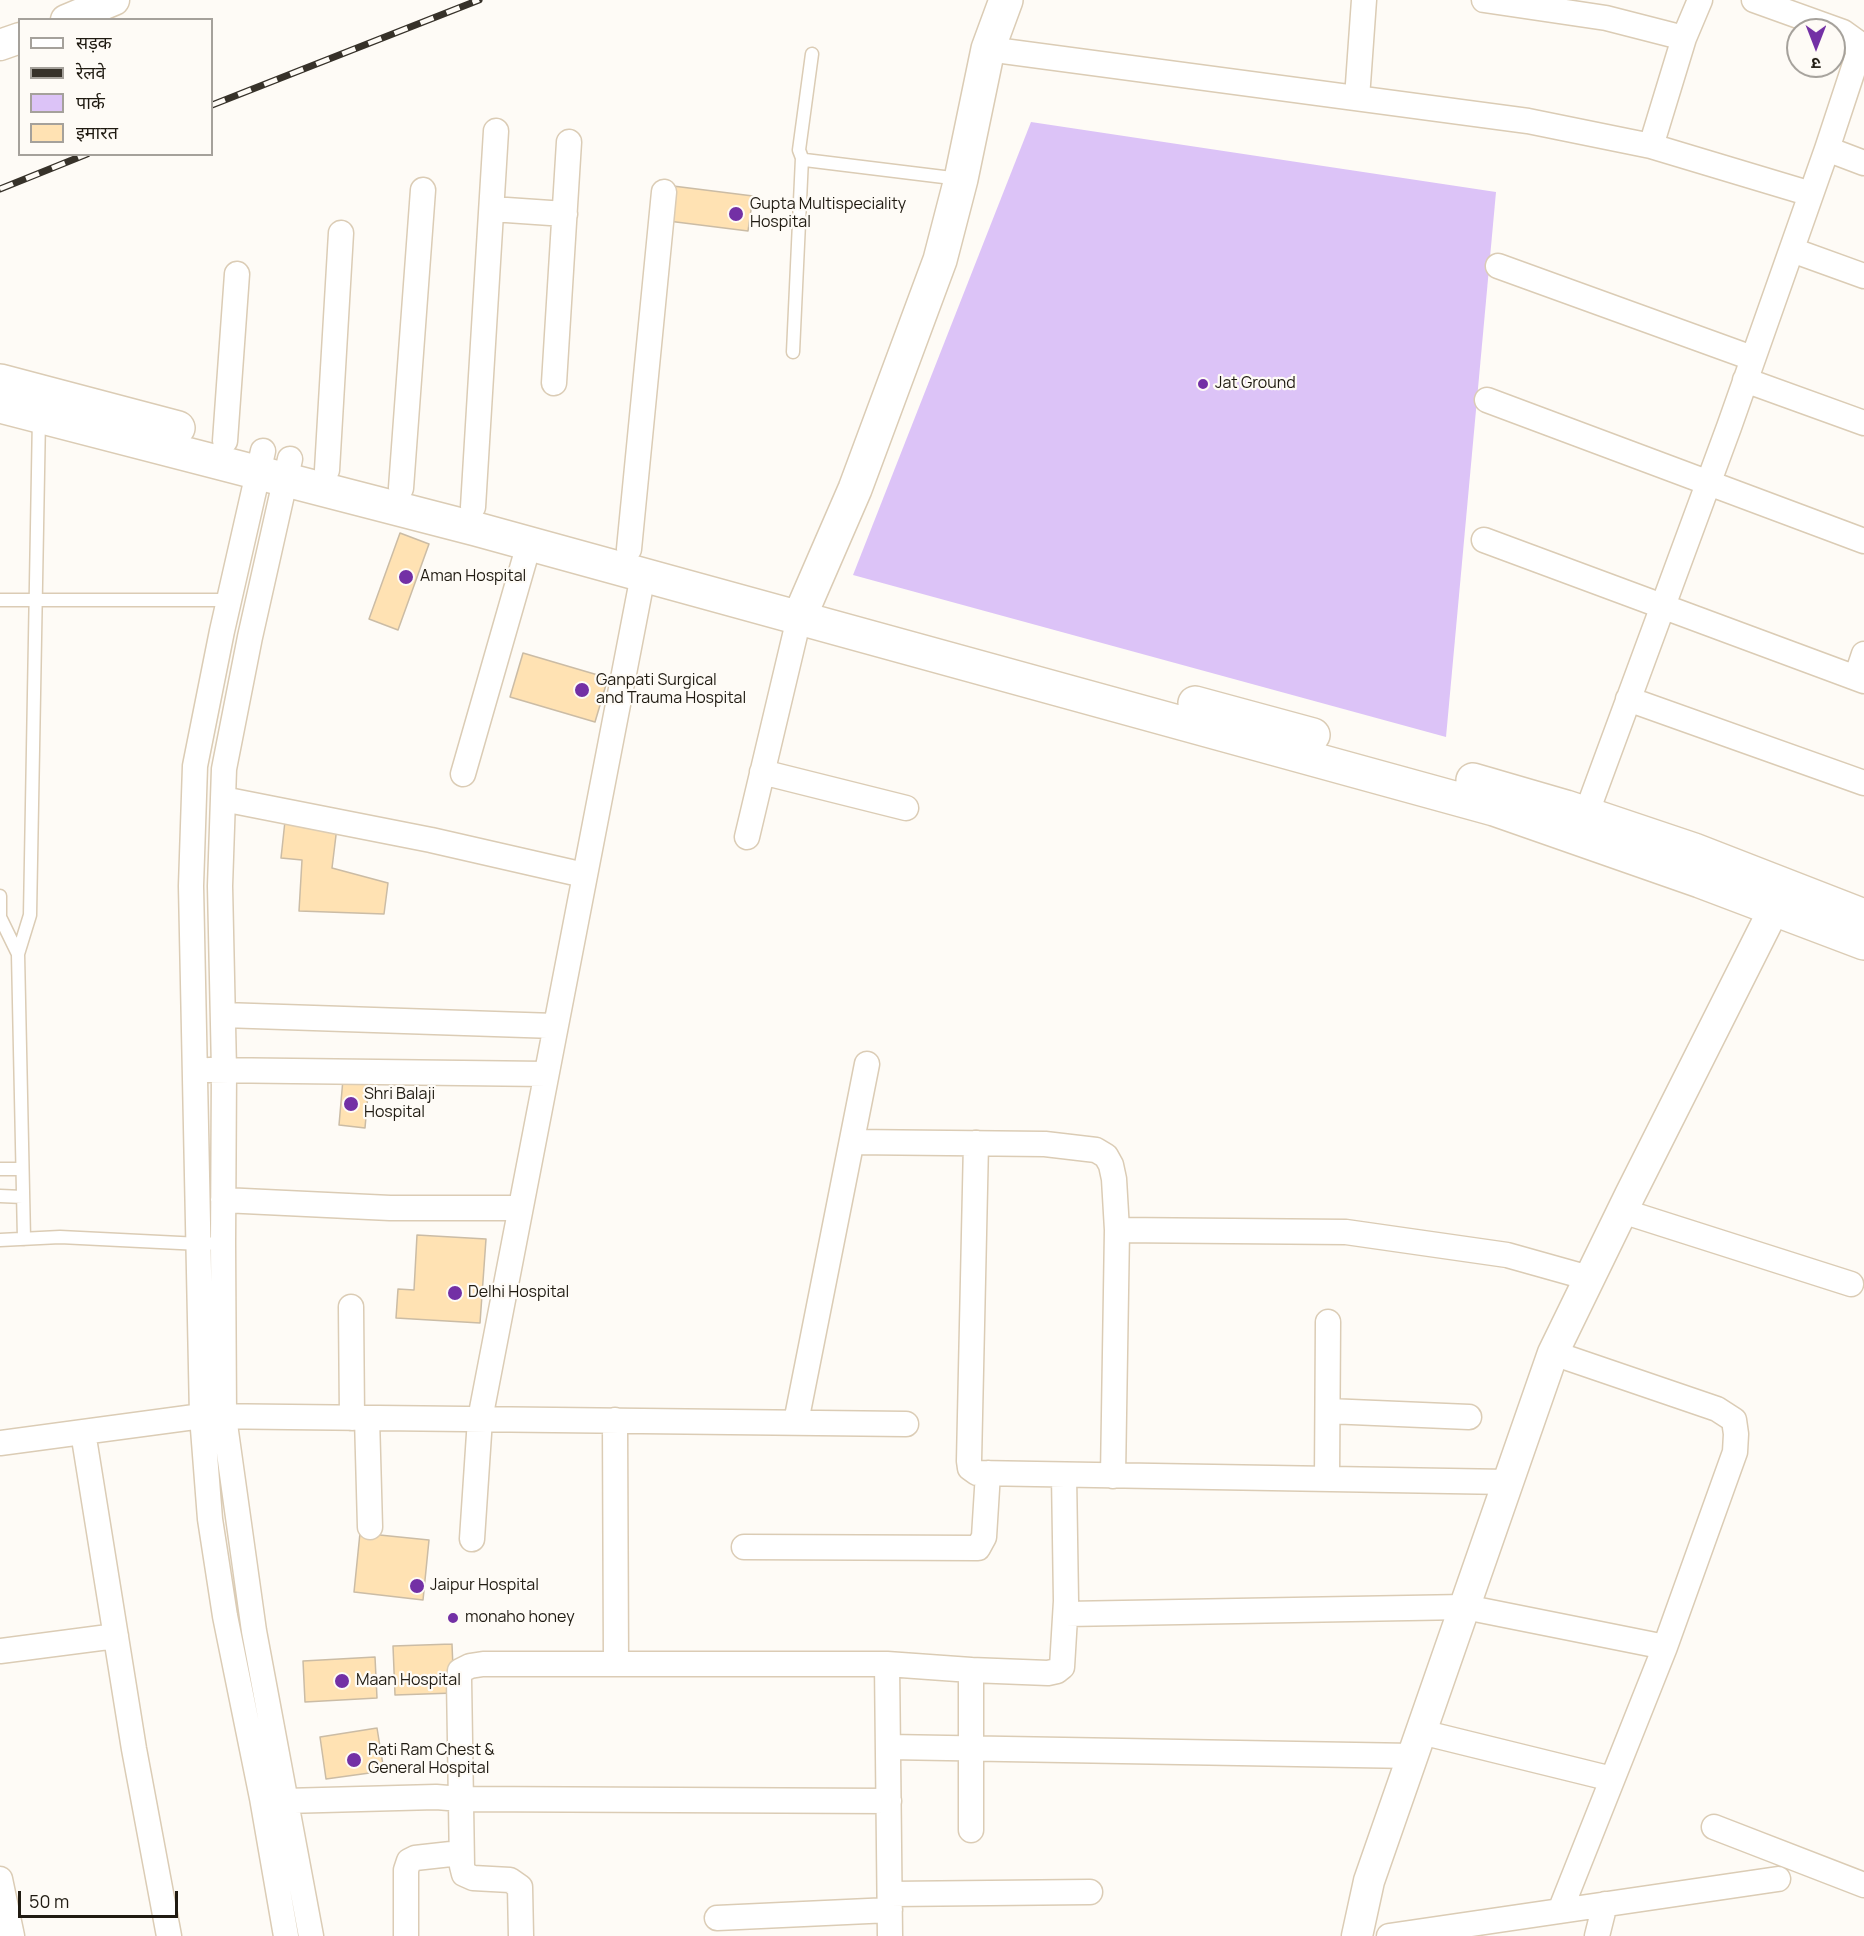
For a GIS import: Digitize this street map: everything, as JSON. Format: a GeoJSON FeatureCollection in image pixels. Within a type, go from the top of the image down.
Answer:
{"type":"FeatureCollection","features":[{"type":"Feature","properties":{"kind":"main road"},"geometry":{"type":"LineString","coordinates":[[804,608],[855,489],[940,260],[961,179],[988,49],[1006,0]]}},
{"type":"Feature","properties":{"kind":"main road"},"geometry":{"type":"LineString","coordinates":[[0,381],[39,404],[274,466],[529,544],[636,562]]}},
{"type":"Feature","properties":{"kind":"main road"},"geometry":{"type":"LineString","coordinates":[[0,406],[39,404],[225,441],[274,466],[327,470],[473,507],[636,562],[1072,681],[1482,806],[1581,826],[1700,881],[1864,916]]}},
{"type":"Feature","properties":{"kind":"main road"},"geometry":{"type":"LineString","coordinates":[[1780,897],[1864,943]]}},
{"type":"Feature","properties":{"kind":"street"},"geometry":{"type":"LineString","coordinates":[[71,18],[114,0]]}},
{"type":"Feature","properties":{"kind":"street"},"geometry":{"type":"LineString","coordinates":[[1357,98],[1364,0]]}},
{"type":"Feature","properties":{"kind":"street"},"geometry":{"type":"LineString","coordinates":[[1484,0],[1606,18],[1684,38]]}},
{"type":"Feature","properties":{"kind":"street"},"geometry":{"type":"LineString","coordinates":[[1651,146],[1684,38],[1700,0]]}},
{"type":"Feature","properties":{"kind":"street"},"geometry":{"type":"LineString","coordinates":[[1581,826],[1792,250],[1858,55],[1857,42],[1843,32],[1754,0]]}},
{"type":"Feature","properties":{"kind":"street"},"geometry":{"type":"LineString","coordinates":[[0,45],[18,39]]}},
{"type":"Feature","properties":{"kind":"street"},"geometry":{"type":"LineString","coordinates":[[988,49],[1528,121],[1651,146],[1811,194]]}},
{"type":"Feature","properties":{"kind":"street"},"geometry":{"type":"LineString","coordinates":[[473,507],[496,131]]}},
{"type":"Feature","properties":{"kind":"street"},"geometry":{"type":"LineString","coordinates":[[554,383],[569,142]]}},
{"type":"Feature","properties":{"kind":"street"},"geometry":{"type":"LineString","coordinates":[[1827,149],[1864,163]]}},
{"type":"Feature","properties":{"kind":"street"},"geometry":{"type":"LineString","coordinates":[[401,488],[423,190]]}},
{"type":"Feature","properties":{"kind":"street"},"geometry":{"type":"LineString","coordinates":[[472,1539],[480,1419],[584,875],[636,562],[664,192]]}},
{"type":"Feature","properties":{"kind":"street"},"geometry":{"type":"LineString","coordinates":[[492,209],[565,214]]}},
{"type":"Feature","properties":{"kind":"street"},"geometry":{"type":"LineString","coordinates":[[327,470],[341,233]]}},
{"type":"Feature","properties":{"kind":"street"},"geometry":{"type":"LineString","coordinates":[[1792,250],[1864,276]]}},
{"type":"Feature","properties":{"kind":"street"},"geometry":{"type":"LineString","coordinates":[[1498,266],[1748,369],[1864,423]]}},
{"type":"Feature","properties":{"kind":"street"},"geometry":{"type":"LineString","coordinates":[[225,441],[237,274]]}},
{"type":"Feature","properties":{"kind":"street"},"geometry":{"type":"LineString","coordinates":[[1487,400],[1864,541]]}},
{"type":"Feature","properties":{"kind":"street"},"geometry":{"type":"LineString","coordinates":[[274,466],[229,600],[195,766],[191,886],[195,1070],[211,1243],[213,1416],[210,1519],[225,1616],[262,1798],[286,1936]]}},
{"type":"Feature","properties":{"kind":"street"},"geometry":{"type":"LineString","coordinates":[[211,1243],[223,1200],[224,1070],[220,886],[226,758],[250,637],[274,466]]}},
{"type":"Feature","properties":{"kind":"street"},"geometry":{"type":"LineString","coordinates":[[1484,540],[1860,679],[1864,654]]}},
{"type":"Feature","properties":{"kind":"street"},"geometry":{"type":"LineString","coordinates":[[463,774],[529,544]]}},
{"type":"Feature","properties":{"kind":"street"},"geometry":{"type":"LineString","coordinates":[[747,837],[804,608]]}},
{"type":"Feature","properties":{"kind":"street"},"geometry":{"type":"LineString","coordinates":[[1628,699],[1864,783]]}},
{"type":"Feature","properties":{"kind":"street"},"geometry":{"type":"LineString","coordinates":[[762,772],[906,808]]}},
{"type":"Feature","properties":{"kind":"street"},"geometry":{"type":"LineString","coordinates":[[223,799],[431,840],[584,875]]}},
{"type":"Feature","properties":{"kind":"street"},"geometry":{"type":"LineString","coordinates":[[1358,1936],[1369,1881],[1553,1353],[1780,897]]}},
{"type":"Feature","properties":{"kind":"street"},"geometry":{"type":"LineString","coordinates":[[223,1015],[555,1026]]}},
{"type":"Feature","properties":{"kind":"street"},"geometry":{"type":"LineString","coordinates":[[796,1422],[867,1064]]}},
{"type":"Feature","properties":{"kind":"street"},"geometry":{"type":"LineString","coordinates":[[195,1070],[546,1074]]}},
{"type":"Feature","properties":{"kind":"street"},"geometry":{"type":"LineString","coordinates":[[852,1142],[1045,1144],[1096,1150],[1106,1156],[1114,1179],[1117,1230],[1113,1476]]}},
{"type":"Feature","properties":{"kind":"street"},"geometry":{"type":"LineString","coordinates":[[976,1143],[969,1461],[970,1468],[977,1473],[1508,1482]]}},
{"type":"Feature","properties":{"kind":"street"},"geometry":{"type":"LineString","coordinates":[[223,1200],[390,1208],[520,1208]]}},
{"type":"Feature","properties":{"kind":"street"},"geometry":{"type":"LineString","coordinates":[[1622,1211],[1851,1284]]}},
{"type":"Feature","properties":{"kind":"street"},"geometry":{"type":"LineString","coordinates":[[1117,1230],[1358,1233],[1508,1255],[1589,1278]]}},
{"type":"Feature","properties":{"kind":"street"},"geometry":{"type":"LineString","coordinates":[[351,1307],[370,1527]]}},
{"type":"Feature","properties":{"kind":"street"},"geometry":{"type":"LineString","coordinates":[[1327,1479],[1328,1322]]}},
{"type":"Feature","properties":{"kind":"street"},"geometry":{"type":"LineString","coordinates":[[1553,1353],[1717,1409],[1734,1420],[1736,1434],[1735,1452],[1665,1647],[1560,1911]]}},
{"type":"Feature","properties":{"kind":"street"},"geometry":{"type":"LineString","coordinates":[[1328,1411],[1469,1417]]}},
{"type":"Feature","properties":{"kind":"street"},"geometry":{"type":"LineString","coordinates":[[213,1416],[311,1936]]}},
{"type":"Feature","properties":{"kind":"street"},"geometry":{"type":"LineString","coordinates":[[0,1443],[213,1416],[906,1424]]}},
{"type":"Feature","properties":{"kind":"street"},"geometry":{"type":"LineString","coordinates":[[615,1420],[616,1664]]}},
{"type":"Feature","properties":{"kind":"street"},"geometry":{"type":"LineString","coordinates":[[83,1432],[134,1749],[169,1936]]}},
{"type":"Feature","properties":{"kind":"street"},"geometry":{"type":"LineString","coordinates":[[744,1547],[978,1548],[984,1537],[988,1473]]}},
{"type":"Feature","properties":{"kind":"street"},"geometry":{"type":"LineString","coordinates":[[521,1936],[520,1887],[510,1880],[472,1878],[465,1874],[460,1853],[460,1671],[483,1664],[887,1664],[1047,1673],[1061,1669],[1064,1659],[1066,1614],[1064,1475]]}},
{"type":"Feature","properties":{"kind":"street"},"geometry":{"type":"LineString","coordinates":[[1066,1614],[1465,1607],[1665,1647]]}},
{"type":"Feature","properties":{"kind":"street"},"geometry":{"type":"LineString","coordinates":[[0,1651],[116,1636]]}},
{"type":"Feature","properties":{"kind":"street"},"geometry":{"type":"LineString","coordinates":[[887,1664],[890,1936]]}},
{"type":"Feature","properties":{"kind":"street"},"geometry":{"type":"LineString","coordinates":[[971,1670],[971,1830]]}},
{"type":"Feature","properties":{"kind":"street"},"geometry":{"type":"LineString","coordinates":[[889,1747],[972,1749],[1417,1744],[1612,1779]]}},
{"type":"Feature","properties":{"kind":"street"},"geometry":{"type":"LineString","coordinates":[[285,1801],[436,1797],[889,1801]]}},
{"type":"Feature","properties":{"kind":"street"},"geometry":{"type":"LineString","coordinates":[[1714,1827],[1864,1885]]}},
{"type":"Feature","properties":{"kind":"street"},"geometry":{"type":"LineString","coordinates":[[406,1936],[406,1870],[409,1861],[415,1858],[460,1853]]}},
{"type":"Feature","properties":{"kind":"street"},"geometry":{"type":"LineString","coordinates":[[1389,1936],[1778,1879]]}},
{"type":"Feature","properties":{"kind":"street"},"geometry":{"type":"LineString","coordinates":[[1,1891],[12,1936]]}},
{"type":"Feature","properties":{"kind":"street"},"geometry":{"type":"LineString","coordinates":[[717,1918],[890,1902],[1090,1892]]}},
{"type":"Feature","properties":{"kind":"street"},"geometry":{"type":"LineString","coordinates":[[1597,1936],[1605,1904]]}},
{"type":"Feature","properties":{"kind":"lane"},"geometry":{"type":"LineString","coordinates":[[793,352],[802,158],[799,150],[812,54]]}},
{"type":"Feature","properties":{"kind":"lane"},"geometry":{"type":"LineString","coordinates":[[802,158],[961,179]]}},
{"type":"Feature","properties":{"kind":"lane"},"geometry":{"type":"LineString","coordinates":[[24,1239],[18,954],[30,915],[39,404]]}},
{"type":"Feature","properties":{"kind":"lane"},"geometry":{"type":"LineString","coordinates":[[0,600],[229,600]]}},
{"type":"Feature","properties":{"kind":"lane"},"geometry":{"type":"LineString","coordinates":[[0,896],[0,917],[18,954]]}},
{"type":"Feature","properties":{"kind":"lane"},"geometry":{"type":"LineString","coordinates":[[0,1169],[22,1169]]}},
{"type":"Feature","properties":{"kind":"lane"},"geometry":{"type":"LineString","coordinates":[[0,1196],[22,1197]]}},
{"type":"Feature","properties":{"kind":"lane"},"geometry":{"type":"LineString","coordinates":[[0,1240],[60,1237],[211,1243]]}},
{"type":"Feature","properties":{"kind":"green space","name":"Jat Ground"},"geometry":{"type":"Polygon","coordinates":[[[1031,122],[1496,192],[1446,737],[853,575],[1031,122]]]}},
{"type":"Feature","properties":{"kind":"building"},"geometry":{"type":"Polygon","coordinates":[[[673,186],[753,196],[748,231],[668,221],[673,186]]]}},
{"type":"Feature","properties":{"kind":"building"},"geometry":{"type":"Polygon","coordinates":[[[400,533],[429,544],[398,630],[369,619],[400,533]]]}},
{"type":"Feature","properties":{"kind":"building"},"geometry":{"type":"Polygon","coordinates":[[[523,653],[608,678],[595,722],[510,697],[523,653]]]}},
{"type":"Feature","properties":{"kind":"building"},"geometry":{"type":"Polygon","coordinates":[[[285,821],[337,827],[332,868],[388,883],[384,914],[299,911],[302,860],[281,858],[285,821]]]}},
{"type":"Feature","properties":{"kind":"building"},"geometry":{"type":"Polygon","coordinates":[[[343,1079],[369,1082],[365,1128],[339,1125],[343,1079]]]}},
{"type":"Feature","properties":{"kind":"building"},"geometry":{"type":"Polygon","coordinates":[[[417,1235],[486,1239],[480,1323],[396,1318],[398,1289],[414,1290],[417,1235]]]}},
{"type":"Feature","properties":{"kind":"building"},"geometry":{"type":"Polygon","coordinates":[[[360,1533],[429,1540],[423,1600],[354,1592],[360,1533]]]}},
{"type":"Feature","properties":{"kind":"building"},"geometry":{"type":"Polygon","coordinates":[[[452,1644],[454,1693],[395,1695],[393,1646],[452,1644]]]}},
{"type":"Feature","properties":{"kind":"building"},"geometry":{"type":"Polygon","coordinates":[[[375,1657],[377,1698],[305,1702],[303,1661],[375,1657]]]}},
{"type":"Feature","properties":{"kind":"building"},"geometry":{"type":"Polygon","coordinates":[[[377,1728],[384,1771],[326,1779],[320,1737],[377,1728]]]}},
{"type":"Feature","properties":{"kind":"railway"},"geometry":{"type":"LineString","coordinates":[[213,105],[479,0]]}},
{"type":"Feature","properties":{"kind":"railway"},"geometry":{"type":"LineString","coordinates":[[0,189],[82,156]]}},
{"type":"Feature","properties":{"kind":"place","name":"Gupta Multispeciality Hospital"},"geometry":{"type":"Point","coordinates":[736,214]}},
{"type":"Feature","properties":{"kind":"place","name":"Jat Ground"},"geometry":{"type":"Point","coordinates":[1203,384]}},
{"type":"Feature","properties":{"kind":"place","name":"Aman Hospital"},"geometry":{"type":"Point","coordinates":[406,577]}},
{"type":"Feature","properties":{"kind":"place","name":"Ganpati Surgical and Trauma Hospital"},"geometry":{"type":"Point","coordinates":[582,690]}},
{"type":"Feature","properties":{"kind":"place","name":"Shri Balaji Hospital"},"geometry":{"type":"Point","coordinates":[351,1104]}},
{"type":"Feature","properties":{"kind":"place","name":"Delhi Hospital"},"geometry":{"type":"Point","coordinates":[455,1293]}},
{"type":"Feature","properties":{"kind":"place","name":"Jaipur Hospital"},"geometry":{"type":"Point","coordinates":[417,1586]}},
{"type":"Feature","properties":{"kind":"place","name":"monaho honey"},"geometry":{"type":"Point","coordinates":[453,1618]}},
{"type":"Feature","properties":{"kind":"place","name":"Maan Hospital"},"geometry":{"type":"Point","coordinates":[342,1681]}},
{"type":"Feature","properties":{"kind":"place","name":"Rati Ram Chest & General Hospital"},"geometry":{"type":"Point","coordinates":[354,1760]}}]}
